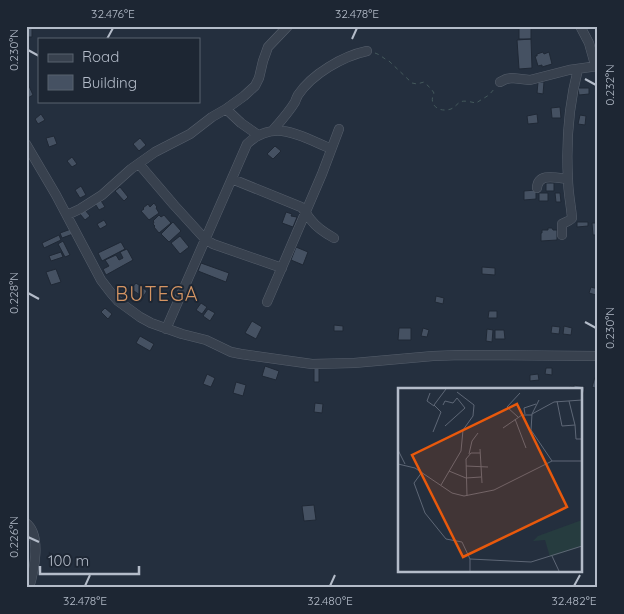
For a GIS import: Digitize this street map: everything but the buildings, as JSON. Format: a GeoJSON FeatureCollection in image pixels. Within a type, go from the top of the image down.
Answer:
{"type":"FeatureCollection","features":[{"type":"Feature","properties":{"kind":"street"},"geometry":{"type":"LineString","coordinates":[[67,215],[102,195],[155,152],[190,134],[212,116],[226,110],[244,96],[255,86],[259,78],[268,47],[288,26]]}},
{"type":"Feature","properties":{"kind":"street"},"geometry":{"type":"LineString","coordinates":[[580,26],[589,43],[594,61],[598,66]]}},
{"type":"Feature","properties":{"kind":"street"},"geometry":{"type":"LineString","coordinates":[[273,130],[286,115],[298,94],[321,72],[339,62],[367,51]]}},
{"type":"Feature","properties":{"kind":"street"},"geometry":{"type":"LineString","coordinates":[[500,82],[512,78],[530,80],[569,70],[598,66]]}},
{"type":"Feature","properties":{"kind":"street"},"geometry":{"type":"LineString","coordinates":[[562,235],[562,224],[572,218],[568,179],[569,123],[578,69]]}},
{"type":"Feature","properties":{"kind":"street"},"geometry":{"type":"LineString","coordinates":[[226,110],[258,136]]}},
{"type":"Feature","properties":{"kind":"street"},"geometry":{"type":"LineString","coordinates":[[267,302],[306,213],[339,129]]}},
{"type":"Feature","properties":{"kind":"street"},"geometry":{"type":"LineString","coordinates":[[166,329],[247,144],[255,137],[273,130],[288,131],[331,150]]}},
{"type":"Feature","properties":{"kind":"street"},"geometry":{"type":"LineString","coordinates":[[26,144],[111,293],[140,317],[166,329],[206,340],[231,352],[312,364],[354,363],[461,355],[598,356]]}},
{"type":"Feature","properties":{"kind":"street"},"geometry":{"type":"LineString","coordinates":[[139,164],[205,239],[213,244],[282,268]]}},
{"type":"Feature","properties":{"kind":"street"},"geometry":{"type":"LineString","coordinates":[[537,188],[537,182],[540,179],[548,177],[568,179]]}},
{"type":"Feature","properties":{"kind":"street"},"geometry":{"type":"LineString","coordinates":[[232,179],[301,207],[311,221],[334,238]]}},
{"type":"Feature","properties":{"kind":"street"},"geometry":{"type":"LineString","coordinates":[[26,523],[31,527],[35,538],[32,578],[29,588]]}},
{"type":"Feature","properties":{"kind":"path"},"geometry":{"type":"LineString","coordinates":[[367,51],[382,56],[412,83],[424,82],[432,89],[434,93],[432,102],[439,110],[450,109],[461,102],[476,103],[489,95],[500,82]]}},
{"type":"Feature","properties":{"kind":"district","name":"BUTEGA"},"geometry":{"type":"Point","coordinates":[157,294]}}]}
